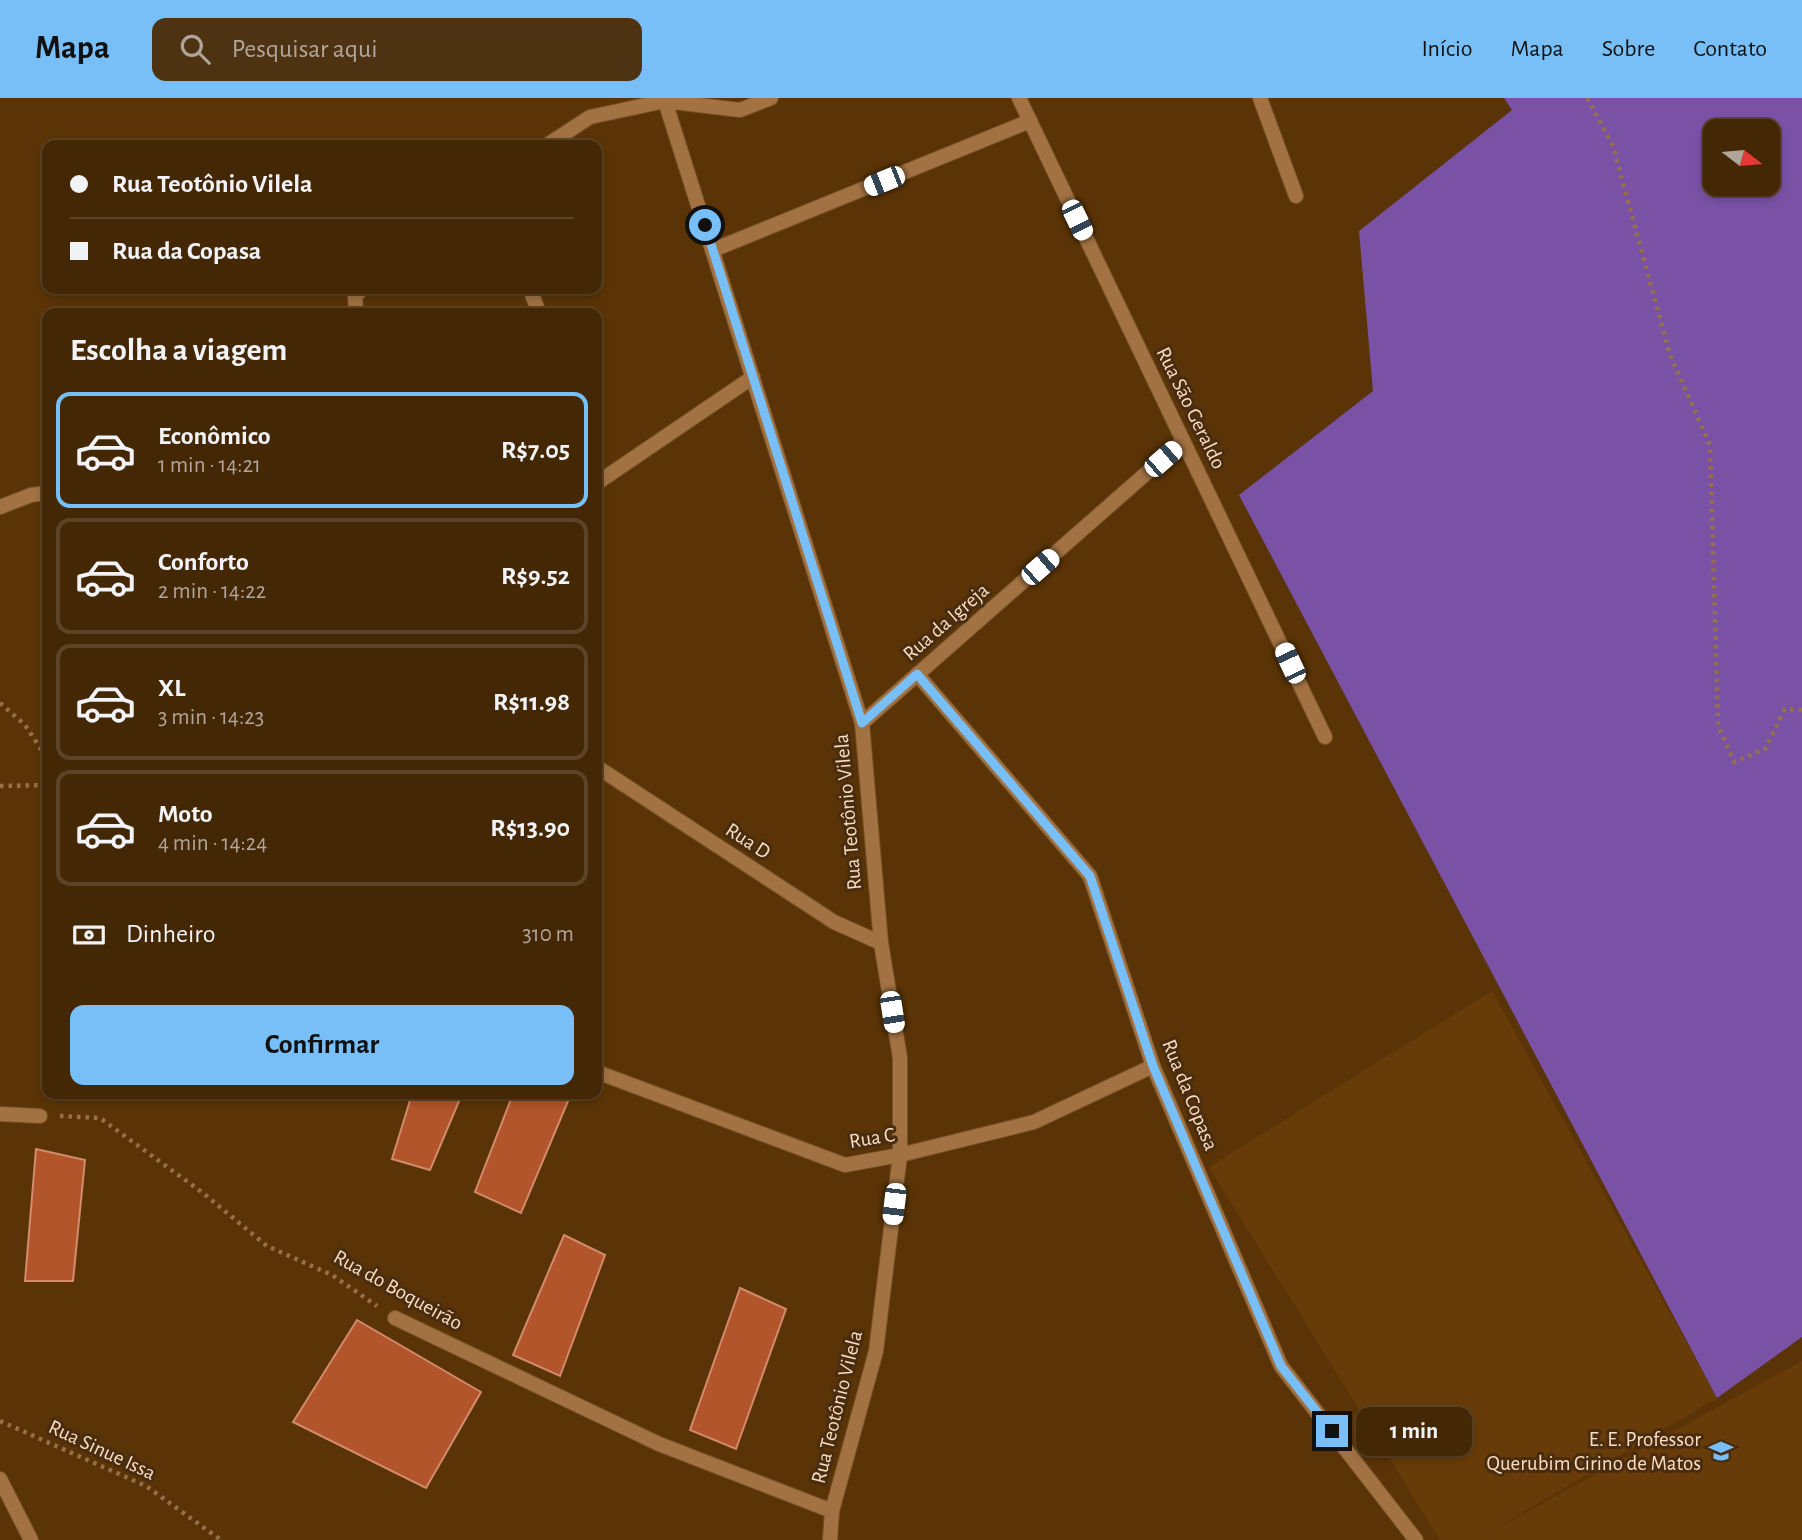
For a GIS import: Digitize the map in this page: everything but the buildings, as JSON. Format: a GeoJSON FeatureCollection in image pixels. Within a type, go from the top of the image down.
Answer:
{"type":"FeatureCollection","features":[{"type":"Feature","properties":{"kind":"street"},"geometry":{"type":"LineString","coordinates":[[555,140],[590,117],[665,101],[740,110],[771,98]]}},
{"type":"Feature","properties":{"kind":"street","name":"Rua São Geraldo"},"geometry":{"type":"LineString","coordinates":[[1018,98],[1325,737]]}},
{"type":"Feature","properties":{"kind":"street"},"geometry":{"type":"LineString","coordinates":[[1261,98],[1296,196]]}},
{"type":"Feature","properties":{"kind":"street","name":"Rua Teotônio Vilela"},"geometry":{"type":"LineString","coordinates":[[665,101],[862,723],[881,943],[900,1058],[900,1155],[876,1351],[832,1511],[830,1540]]}},
{"type":"Feature","properties":{"kind":"street"},"geometry":{"type":"LineString","coordinates":[[713,250],[1030,121]]}},
{"type":"Feature","properties":{"kind":"street"},"geometry":{"type":"LineString","coordinates":[[602,473],[753,377]]}},
{"type":"Feature","properties":{"kind":"street","name":"Rua da Igreja"},"geometry":{"type":"LineString","coordinates":[[862,723],[1183,441]]}},
{"type":"Feature","properties":{"kind":"street"},"geometry":{"type":"LineString","coordinates":[[0,507],[42,494]]}},
{"type":"Feature","properties":{"kind":"street","name":"Rua da Copasa"},"geometry":{"type":"LineString","coordinates":[[917,674],[1090,876],[1153,1066],[1281,1366],[1416,1540]]}},
{"type":"Feature","properties":{"kind":"street","name":"Rua D"},"geometry":{"type":"LineString","coordinates":[[602,770],[834,922],[881,943]]}},
{"type":"Feature","properties":{"kind":"street","name":"Rua C"},"geometry":{"type":"LineString","coordinates":[[602,1074],[845,1165],[900,1155],[1034,1122],[1153,1066]]}},
{"type":"Feature","properties":{"kind":"street"},"geometry":{"type":"LineString","coordinates":[[0,1114],[40,1116]]}},
{"type":"Feature","properties":{"kind":"street","name":"Rua do Boqueirão"},"geometry":{"type":"LineString","coordinates":[[395,1318],[659,1444],[832,1511]]}},
{"type":"Feature","properties":{"kind":"street"},"geometry":{"type":"LineString","coordinates":[[0,1479],[31,1540]]}},
{"type":"Feature","properties":{"kind":"path"},"geometry":{"type":"LineString","coordinates":[[1587,98],[1613,146],[1670,355],[1710,445],[1718,725],[1734,762],[1765,749],[1785,709],[1802,710]]}},
{"type":"Feature","properties":{"kind":"path"},"geometry":{"type":"LineString","coordinates":[[0,703],[25,725],[42,750]]}},
{"type":"Feature","properties":{"kind":"path"},"geometry":{"type":"LineString","coordinates":[[0,786],[42,785]]}},
{"type":"Feature","properties":{"kind":"path","name":"Rua do Boqueirão"},"geometry":{"type":"LineString","coordinates":[[40,1116],[100,1118],[202,1193],[267,1246],[331,1275],[395,1318]]}},
{"type":"Feature","properties":{"kind":"path","name":"Rua Sinue Issa"},"geometry":{"type":"LineString","coordinates":[[0,1421],[146,1486],[221,1540]]}},
{"type":"Feature","properties":{"kind":"shaded area"},"geometry":{"type":"Polygon","coordinates":[[[1504,98],[1802,98],[1802,1337],[1717,1398],[1239,495],[1373,391],[1359,231],[1512,110],[1504,98]]]}},
{"type":"Feature","properties":{"kind":"shaded area"},"geometry":{"type":"Polygon","coordinates":[[[1492,991],[1717,1398],[1481,1537],[1802,1361],[1802,1540],[1440,1540],[1209,1167],[1492,991]]]}},
{"type":"Feature","properties":{"kind":"place","name":"E. E. Professor Querubim Cirino de Matos"},"geometry":{"type":"Point","coordinates":[1721,1451]}},
{"type":"Feature","properties":{"kind":"route"},"geometry":{"type":"LineString","coordinates":[[705,225],[862,723],[917,674],[1090,876],[1153,1066],[1281,1366],[1332,1431]]}}]}
